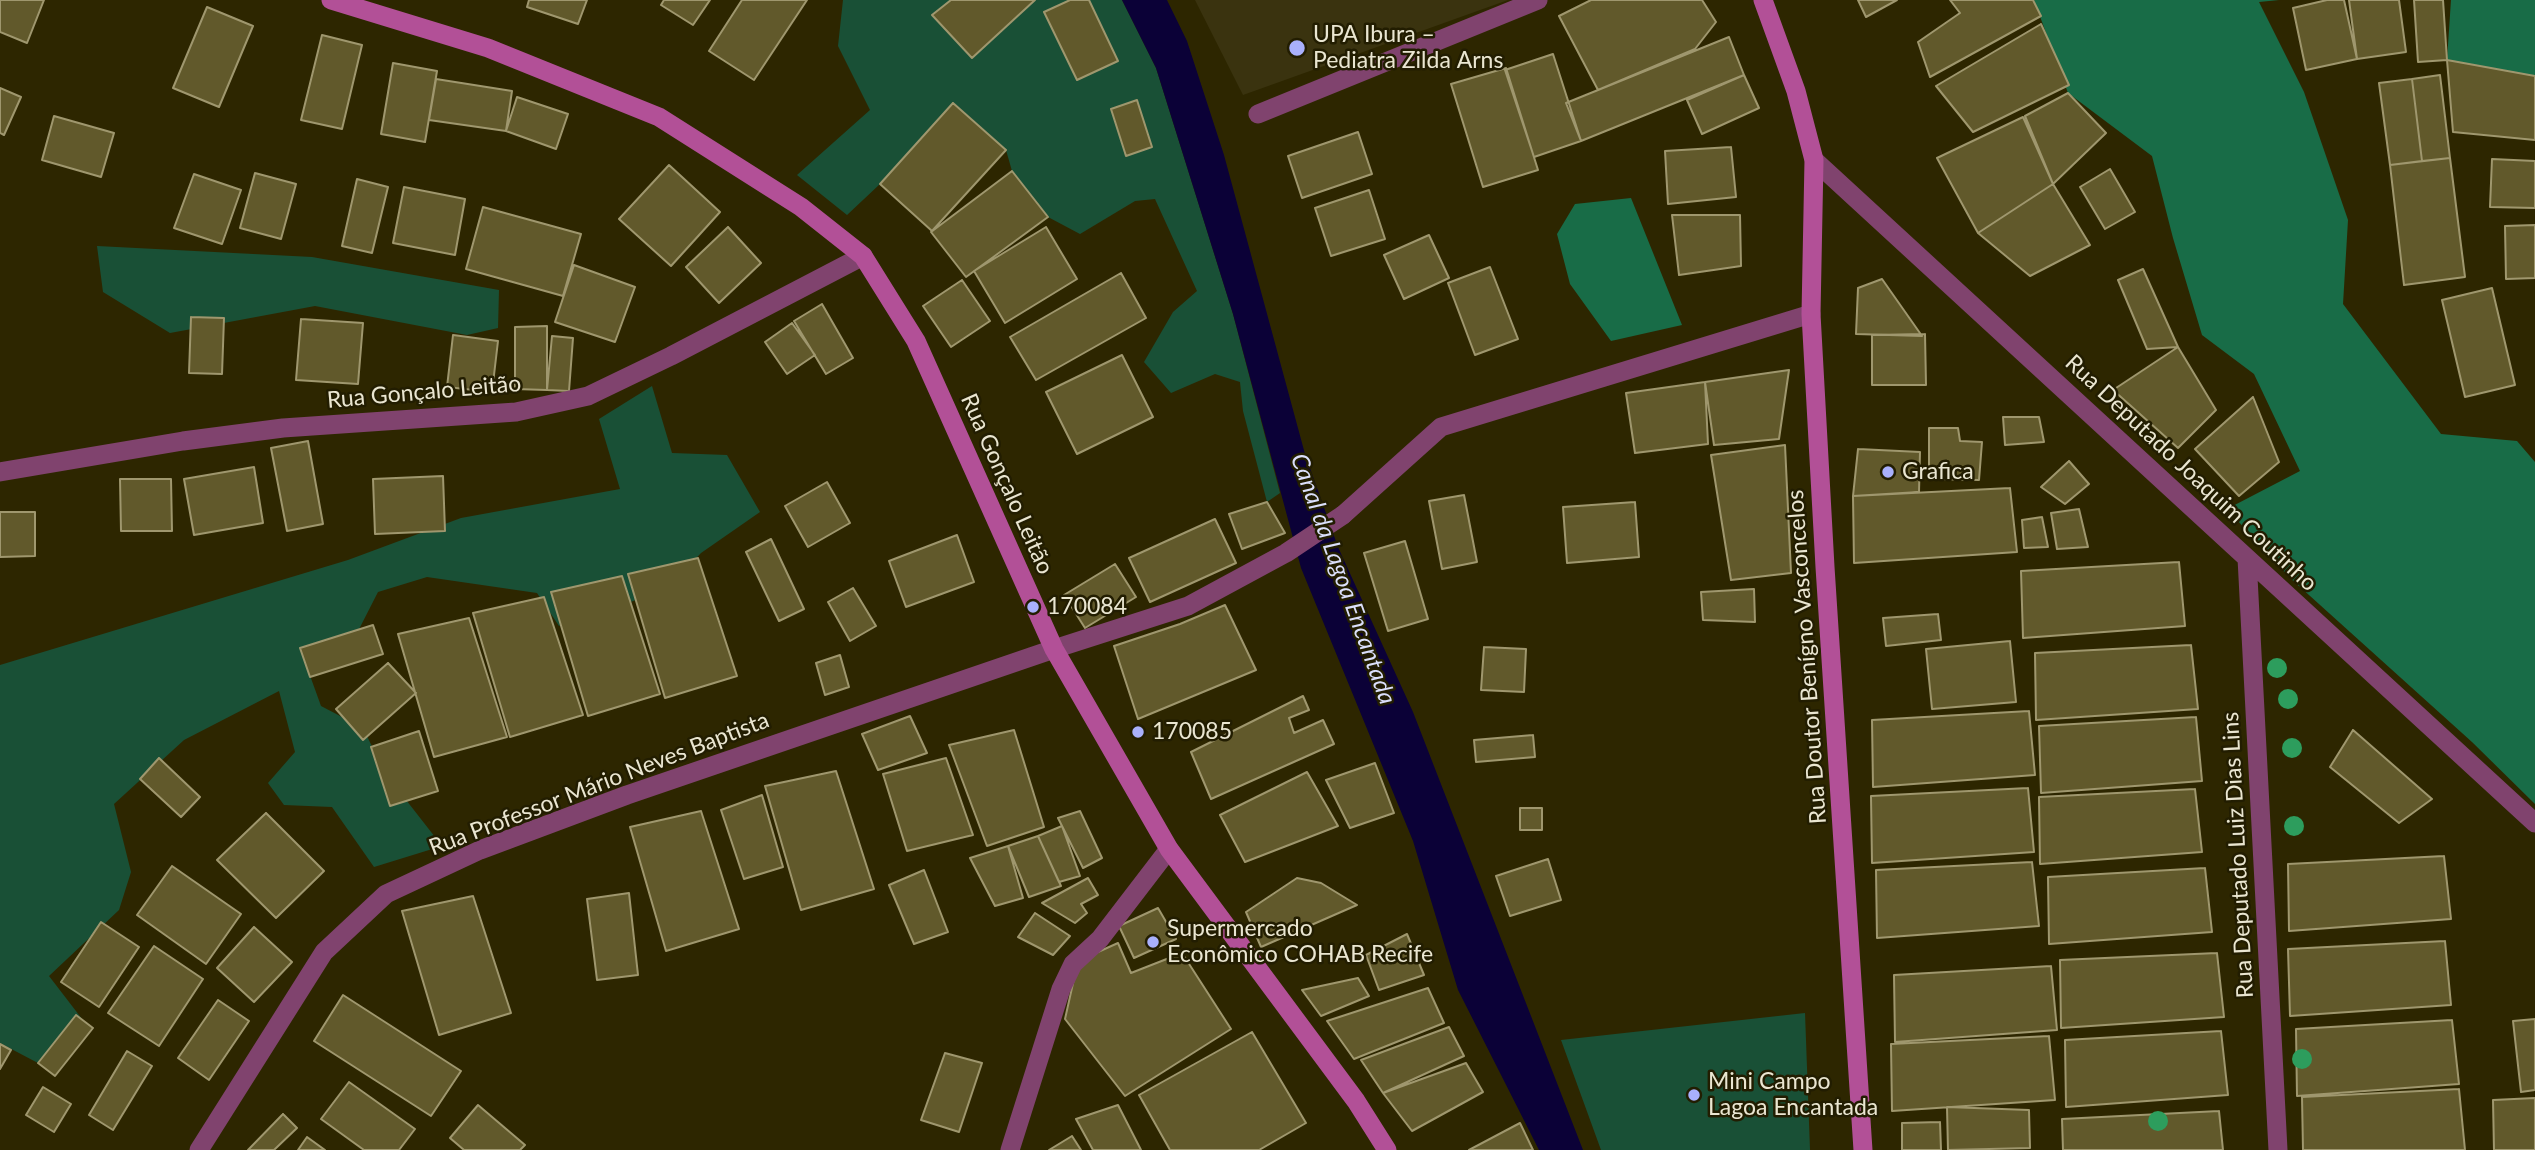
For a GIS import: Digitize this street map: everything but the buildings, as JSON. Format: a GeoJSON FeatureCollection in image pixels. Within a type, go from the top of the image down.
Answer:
{"type":"FeatureCollection","features":[{"type":"Feature","properties":{"kind":"main road","name":"Rua Gonçalo Leitão"},"geometry":{"type":"LineString","coordinates":[[331,0],[488,48],[659,117],[801,207],[863,256],[916,341],[1054,649],[1169,849],[1356,1101],[1387,1150]]}},
{"type":"Feature","properties":{"kind":"main road","name":"Rua Doutor Benígno Vasconcelos"},"geometry":{"type":"LineString","coordinates":[[1762,0],[1796,91],[1814,160],[1811,314],[1863,1150]]}},
{"type":"Feature","properties":{"kind":"street"},"geometry":{"type":"LineString","coordinates":[[1258,114],[1538,0]]}},
{"type":"Feature","properties":{"kind":"street","name":"Rua Deputado Joaquim Coutinho"},"geometry":{"type":"LineString","coordinates":[[1814,160],[2535,823]]}},
{"type":"Feature","properties":{"kind":"street","name":"Rua Gonçalo Leitão"},"geometry":{"type":"LineString","coordinates":[[0,472],[183,440],[308,426],[516,412],[589,396],[863,256]]}},
{"type":"Feature","properties":{"kind":"street","name":"Rua Professor Mário Neves Baptista"},"geometry":{"type":"LineString","coordinates":[[200,1150],[324,952],[386,894],[480,850],[627,795],[1188,606],[1286,553],[1343,515],[1441,427],[1811,314]]}},
{"type":"Feature","properties":{"kind":"street","name":"Rua Deputado Luiz Dias Lins"},"geometry":{"type":"LineString","coordinates":[[2247,558],[2278,1150]]}},
{"type":"Feature","properties":{"kind":"street"},"geometry":{"type":"LineString","coordinates":[[1010,1150],[1061,989],[1073,964],[1100,939],[1169,849]]}},
{"type":"Feature","properties":{"kind":"shaded area","name":"UPA Ibura – Pediatra Zilda Arns"},"geometry":{"type":"Polygon","coordinates":[[[1195,0],[1508,0],[1243,95],[1195,0]]]}},
{"type":"Feature","properties":{"kind":"green space"},"geometry":{"type":"Polygon","coordinates":[[[843,0],[1122,0],[1156,68],[1233,314],[1280,493],[1267,502],[1243,411],[1240,382],[1215,374],[1171,393],[1144,362],[1173,312],[1197,291],[1155,199],[1135,201],[1080,234],[1048,217],[1012,171],[1006,150],[954,103],[880,184],[847,215],[797,175],[870,110],[838,46],[843,0]]]}},
{"type":"Feature","properties":{"kind":"green space"},"geometry":{"type":"Polygon","coordinates":[[[2034,0],[2279,0],[2259,2],[2304,92],[2348,220],[2343,304],[2441,434],[2517,441],[2535,462],[2535,804],[2472,742],[2289,577],[2227,509],[2300,471],[2254,374],[2202,335],[2152,156],[2068,93],[2034,0]]]}},
{"type":"Feature","properties":{"kind":"green space"},"geometry":{"type":"Polygon","coordinates":[[[2451,0],[2535,0],[2535,80],[2447,60],[2451,0]]]}},
{"type":"Feature","properties":{"kind":"green space"},"geometry":{"type":"Polygon","coordinates":[[[1631,198],[1682,325],[1611,341],[1570,284],[1557,234],[1575,204],[1631,198]]]}},
{"type":"Feature","properties":{"kind":"green space"},"geometry":{"type":"Polygon","coordinates":[[[97,246],[312,257],[499,290],[498,328],[467,335],[315,306],[170,333],[103,292],[97,246]]]}},
{"type":"Feature","properties":{"kind":"green space"},"geometry":{"type":"Polygon","coordinates":[[[652,386],[672,453],[727,455],[760,512],[701,553],[666,590],[559,626],[537,593],[427,577],[378,592],[354,639],[308,670],[321,706],[363,728],[385,773],[442,846],[374,867],[332,807],[284,805],[268,783],[295,752],[279,691],[184,740],[114,804],[131,872],[119,910],[49,976],[89,1028],[55,1072],[0,1043],[0,665],[348,560],[461,518],[620,489],[599,419],[652,386]]]}},
{"type":"Feature","properties":{"kind":"green space","name":"Mini Campo Lagoa Encantada"},"geometry":{"type":"Polygon","coordinates":[[[1805,1013],[1810,1150],[1601,1150],[1561,1040],[1805,1013]]]}},
{"type":"Feature","properties":{"kind":"water","name":"Canal da Lagoa Encantada"},"geometry":{"type":"Polygon","coordinates":[[[1122,0],[1167,0],[1187,41],[1224,155],[1305,454],[1338,547],[1413,712],[1583,1150],[1539,1150],[1458,990],[1413,841],[1301,568],[1233,314],[1156,68],[1122,0]]]}},
{"type":"Feature","properties":{"kind":"place","name":"UPA Ibura – Pediatra Zilda Arns"},"geometry":{"type":"Point","coordinates":[1297,48]}},
{"type":"Feature","properties":{"kind":"place","name":"Grafica"},"geometry":{"type":"Point","coordinates":[1888,472]}},
{"type":"Feature","properties":{"kind":"place","name":"170084"},"geometry":{"type":"Point","coordinates":[1033,607]}},
{"type":"Feature","properties":{"kind":"place","name":"170085"},"geometry":{"type":"Point","coordinates":[1138,732]}},
{"type":"Feature","properties":{"kind":"place","name":"Supermercado Econômico COHAB Recife"},"geometry":{"type":"Point","coordinates":[1153,942]}},
{"type":"Feature","properties":{"kind":"place","name":"Mini Campo Lagoa Encantada"},"geometry":{"type":"Point","coordinates":[1694,1095]}}]}
